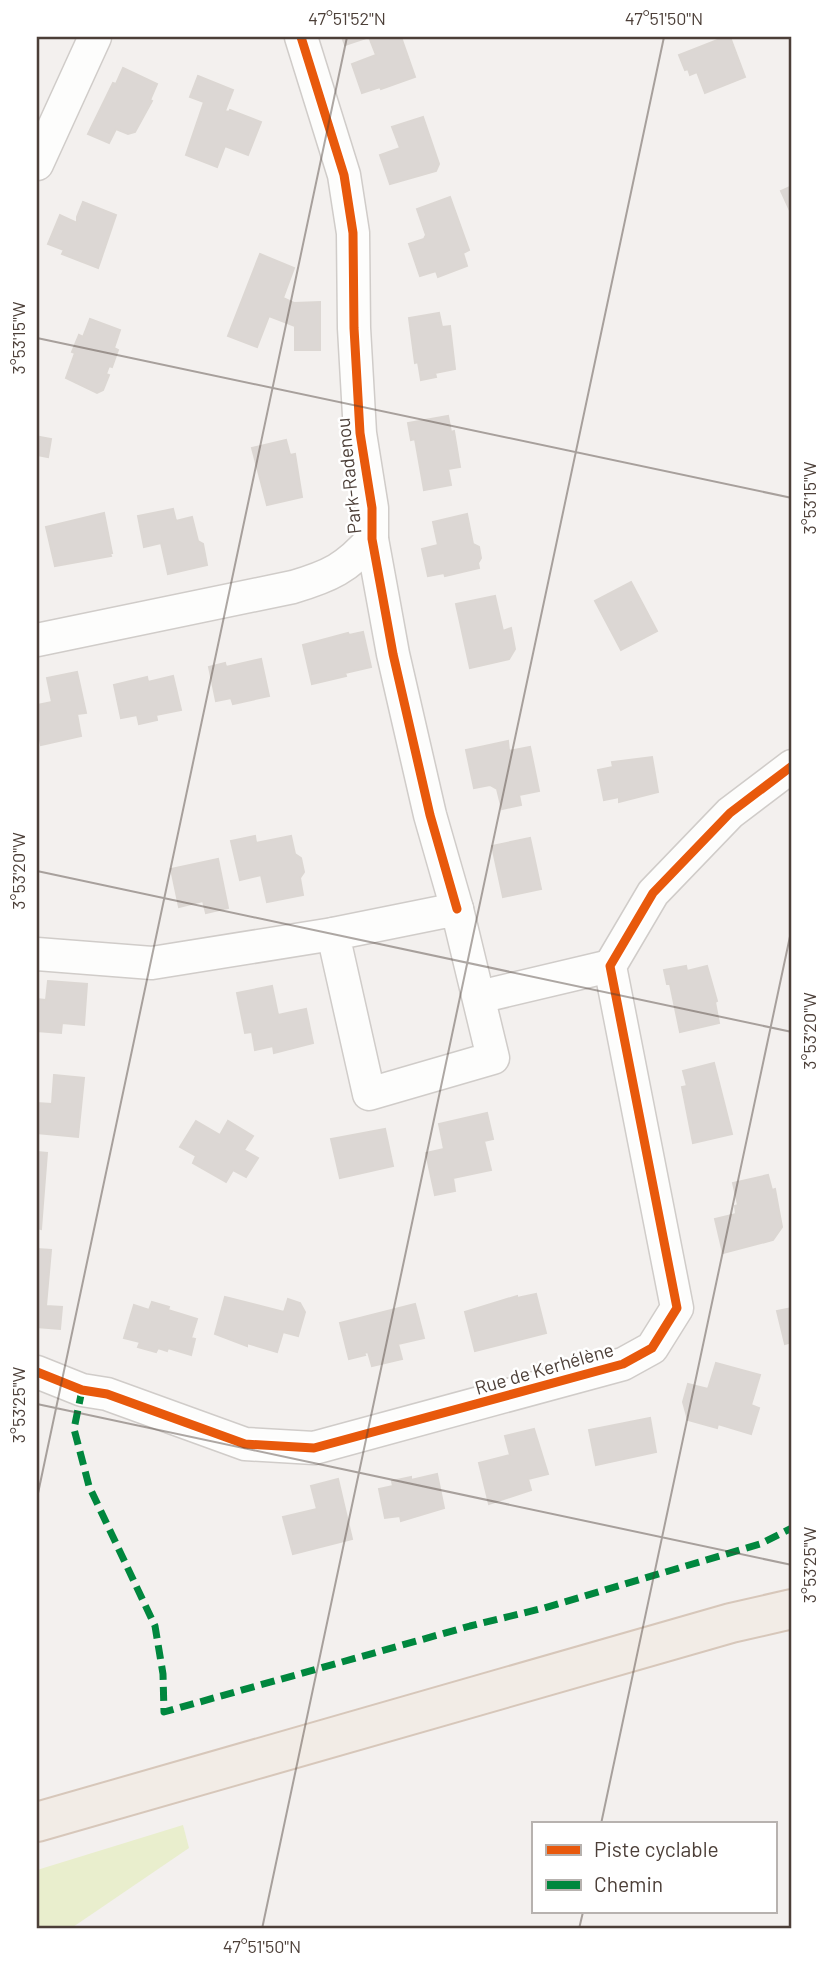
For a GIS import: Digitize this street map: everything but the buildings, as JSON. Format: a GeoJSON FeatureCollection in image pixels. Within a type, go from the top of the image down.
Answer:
{"type":"FeatureCollection","features":[{"type":"Feature","properties":{"kind":"main road"},"geometry":{"type":"LineString","coordinates":[[731,1623],[792,1594]]}},
{"type":"Feature","properties":{"kind":"main road"},"geometry":{"type":"LineString","coordinates":[[37,1822],[731,1623],[792,1609]]}},
{"type":"Feature","properties":{"kind":"street"},"geometry":{"type":"LineString","coordinates":[[37,164],[95,37]]}},
{"type":"Feature","properties":{"kind":"street","name":"Park-Radenou"},"geometry":{"type":"LineString","coordinates":[[301,37],[344,175],[353,233],[360,433],[372,508],[372,539],[397,675],[439,851],[457,909],[494,1058],[369,1094],[333,934]]}},
{"type":"Feature","properties":{"kind":"street","name":"Park-Radenou"},"geometry":{"type":"LineString","coordinates":[[37,640],[326,577],[350,563],[372,539]]}},
{"type":"Feature","properties":{"kind":"street"},"geometry":{"type":"LineString","coordinates":[[480,997],[610,967],[653,892],[730,813],[792,766]]}},
{"type":"Feature","properties":{"kind":"street"},"geometry":{"type":"LineString","coordinates":[[37,954],[152,963],[333,934],[457,909]]}},
{"type":"Feature","properties":{"kind":"street","name":"Rue de Kerhélène"},"geometry":{"type":"LineString","coordinates":[[37,1372],[82,1390],[107,1394],[245,1444],[314,1448],[624,1364],[652,1348],[677,1308],[610,967]]}},
{"type":"Feature","properties":{"kind":"green space"},"geometry":{"type":"Polygon","coordinates":[[[183,1825],[189,1848],[70,1929],[37,1929],[37,1870],[183,1825]]]}},
{"type":"Feature","properties":{"kind":"marked path"},"geometry":{"type":"LineString","coordinates":[[82,1390],[74,1429],[89,1486],[155,1626],[163,1674],[164,1712],[470,1626],[544,1608],[760,1544],[792,1528]]}},
{"type":"Feature","properties":{"kind":"cycle path"},"geometry":{"type":"LineString","coordinates":[[301,37],[344,175],[353,233],[354,328],[360,433],[372,508],[372,539],[393,654],[430,815],[457,909]]}},
{"type":"Feature","properties":{"kind":"cycle path"},"geometry":{"type":"LineString","coordinates":[[37,1372],[82,1390],[107,1394],[245,1444],[314,1448],[623,1364],[652,1348],[677,1308],[610,966],[653,893],[730,813],[792,766]]}}]}
